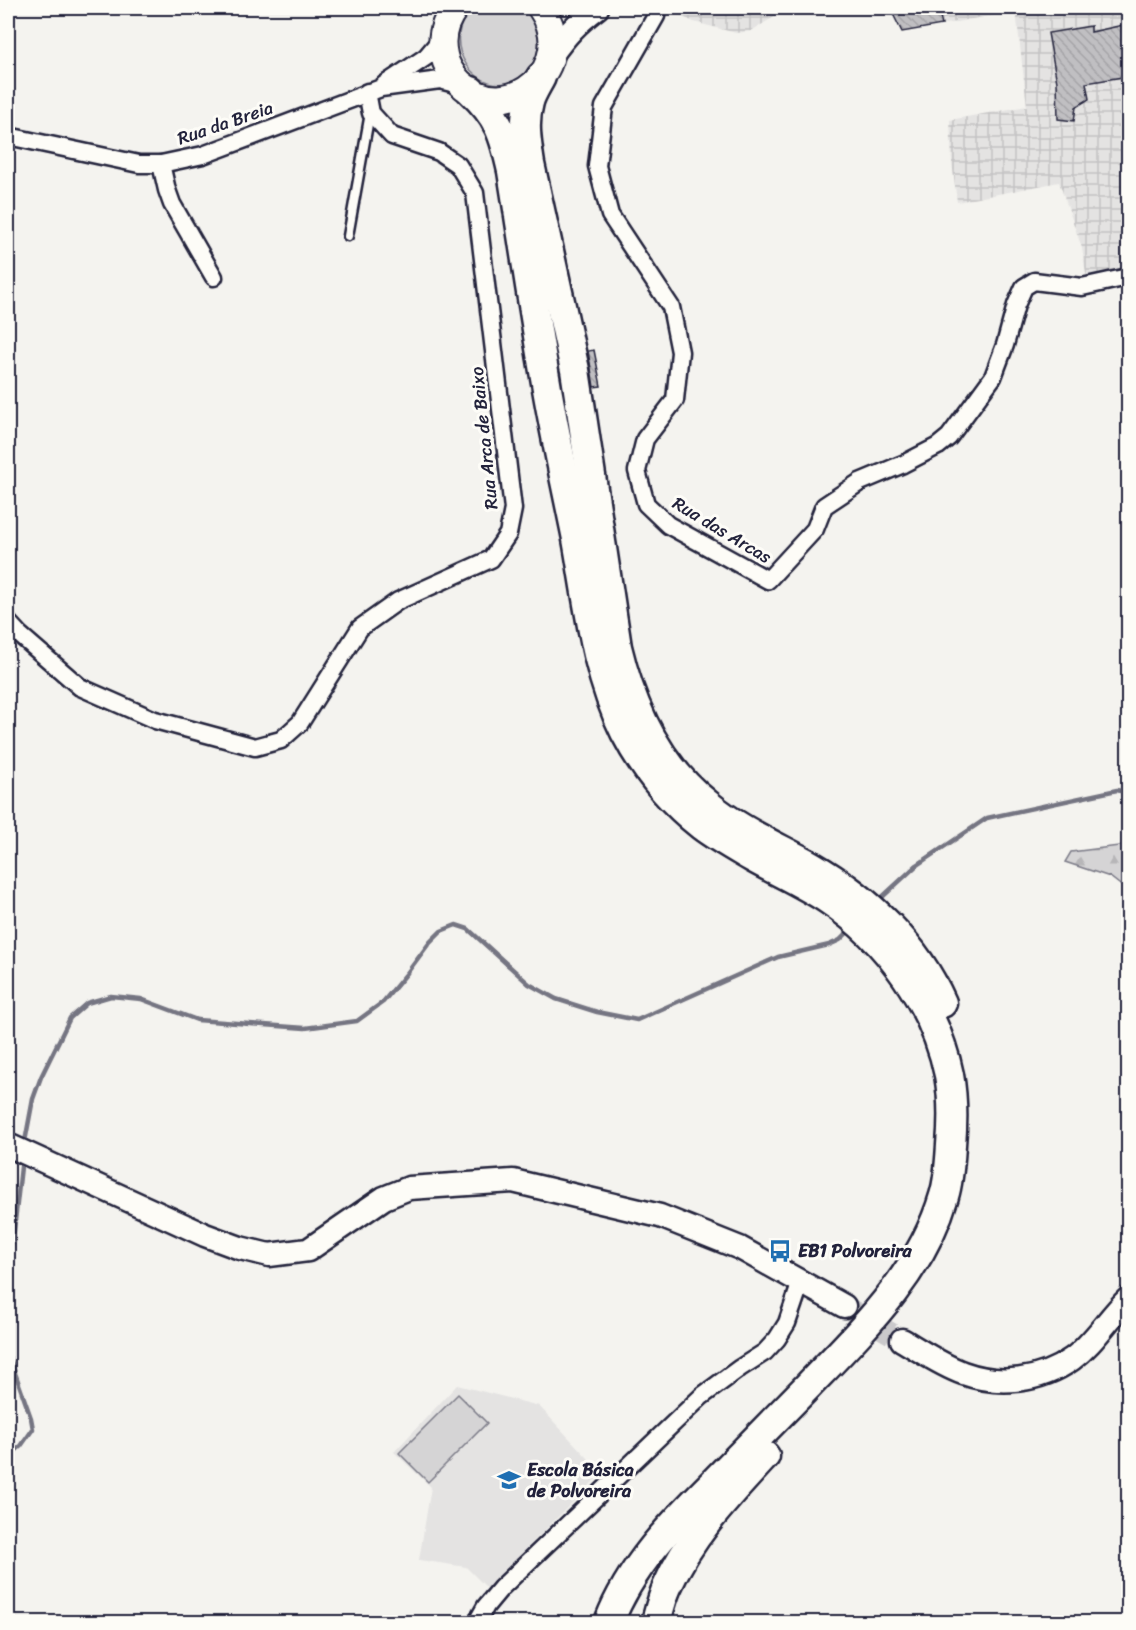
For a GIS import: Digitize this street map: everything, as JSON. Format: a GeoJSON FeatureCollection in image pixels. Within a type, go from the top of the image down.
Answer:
{"type":"FeatureCollection","features":[{"type":"Feature","properties":{"kind":"highway"},"geometry":{"type":"LineString","coordinates":[[546,66],[529,101],[525,120],[526,140],[575,370],[616,647],[634,705],[664,757],[683,782],[704,802],[754,836],[837,881],[884,919],[904,942],[938,993],[951,1022],[962,1062],[969,1113],[964,1174],[954,1213],[936,1259],[900,1312],[726,1498],[682,1556],[666,1588],[656,1623]]}},
{"type":"Feature","properties":{"kind":"highway"},"geometry":{"type":"LineString","coordinates":[[467,88],[486,105],[506,142],[545,379],[578,543],[596,649],[603,679],[626,734],[640,759],[658,782],[701,825],[728,843],[830,901],[877,940],[901,971],[926,1010],[941,1045],[949,1078],[953,1126],[945,1193],[927,1242],[909,1272],[838,1355],[682,1514],[654,1546],[632,1575],[609,1623]]}},
{"type":"Feature","properties":{"kind":"highway"},"geometry":{"type":"LineString","coordinates":[[624,1623],[639,1590],[659,1561],[713,1501],[789,1430]]}},
{"type":"Feature","properties":{"kind":"highway"},"geometry":{"type":"LineString","coordinates":[[599,1623],[617,1584],[634,1557],[663,1524],[682,1514]]}},
{"type":"Feature","properties":{"kind":"main road"},"geometry":{"type":"LineString","coordinates":[[541,8],[552,29],[554,43],[546,66]]}},
{"type":"Feature","properties":{"kind":"main road"},"geometry":{"type":"LineString","coordinates":[[449,17],[445,60],[456,78],[467,88],[483,96],[496,98],[527,89],[546,66],[567,34],[579,21],[597,8]]}},
{"type":"Feature","properties":{"kind":"main road"},"geometry":{"type":"LineString","coordinates":[[8,1145],[205,1235],[240,1248],[269,1255],[308,1250],[384,1198],[409,1188],[513,1180],[660,1216],[740,1248],[844,1306]]}},
{"type":"Feature","properties":{"kind":"main road"},"geometry":{"type":"LineString","coordinates":[[902,1340],[962,1372],[984,1379],[1007,1382],[1028,1379],[1051,1371],[1072,1359],[1087,1346],[1128,1299]]}},
{"type":"Feature","properties":{"kind":"street","name":"Rua das Arcas"},"geometry":{"type":"LineString","coordinates":[[656,16],[604,107],[597,166],[610,215],[671,307],[680,352],[675,400],[645,439],[637,471],[646,504],[668,525],[721,555],[768,580],[815,529],[824,506],[860,482],[938,446],[949,436],[993,377],[1024,287],[1034,281],[1082,287],[1128,277]]}},
{"type":"Feature","properties":{"kind":"street","name":"Rua da Breia"},"geometry":{"type":"LineString","coordinates":[[8,136],[139,164],[161,164],[203,155],[374,90],[426,57],[449,17]]}},
{"type":"Feature","properties":{"kind":"street","name":"Rua da Breia"},"geometry":{"type":"LineString","coordinates":[[374,90],[440,80],[467,88]]}},
{"type":"Feature","properties":{"kind":"street"},"geometry":{"type":"LineString","coordinates":[[370,112],[374,90]]}},
{"type":"Feature","properties":{"kind":"street","name":"Rua Arca de Baixo"},"geometry":{"type":"LineString","coordinates":[[8,621],[20,635],[80,687],[155,720],[255,747],[281,740],[300,723],[360,628],[398,601],[491,559],[508,534],[513,509],[475,193],[458,165],[439,152],[392,136],[370,112]]}},
{"type":"Feature","properties":{"kind":"street"},"geometry":{"type":"LineString","coordinates":[[161,164],[172,204],[214,277]]}},
{"type":"Feature","properties":{"kind":"street"},"geometry":{"type":"LineString","coordinates":[[477,1623],[486,1606],[501,1588],[685,1412],[711,1389],[765,1352],[777,1339],[786,1323],[801,1282]]}},
{"type":"Feature","properties":{"kind":"lane"},"geometry":{"type":"LineString","coordinates":[[348,236],[370,112]]}},
{"type":"Feature","properties":{"kind":"shaded area"},"geometry":{"type":"Polygon","coordinates":[[[663,8],[789,8],[751,31],[736,33],[694,22],[663,8]]]}},
{"type":"Feature","properties":{"kind":"shaded area"},"geometry":{"type":"Polygon","coordinates":[[[890,8],[1128,8],[1128,270],[1093,280],[1086,274],[1082,248],[1059,182],[957,202],[950,120],[1027,106],[1016,11],[902,32],[890,8]]]}},
{"type":"Feature","properties":{"kind":"shaded area","name":"Escola Básica de Polvoreira"},"geometry":{"type":"Polygon","coordinates":[[[457,1385],[539,1406],[602,1473],[487,1588],[466,1567],[419,1560],[431,1487],[394,1452],[457,1385]]]}},
{"type":"Feature","properties":{"kind":"green space"},"geometry":{"type":"Polygon","coordinates":[[[474,8],[527,8],[529,10],[543,35],[537,63],[532,69],[520,78],[504,83],[489,82],[476,75],[466,64],[460,51],[459,36],[463,21],[474,8]]]}},
{"type":"Feature","properties":{"kind":"green space"},"geometry":{"type":"Polygon","coordinates":[[[1128,847],[1128,891],[1110,877],[1065,862],[1071,852],[1128,847]]]}},
{"type":"Feature","properties":{"kind":"green space"},"geometry":{"type":"Polygon","coordinates":[[[458,1394],[487,1423],[428,1482],[399,1453],[458,1394]]]}},
{"type":"Feature","properties":{"kind":"building"},"geometry":{"type":"Polygon","coordinates":[[[890,8],[938,8],[942,25],[902,32],[890,8]]]}},
{"type":"Feature","properties":{"kind":"building"},"geometry":{"type":"Polygon","coordinates":[[[1128,24],[1128,76],[1086,83],[1089,99],[1076,107],[1074,121],[1058,119],[1057,82],[1048,33],[1091,26],[1091,32],[1128,24]]]}},
{"type":"Feature","properties":{"kind":"building"},"geometry":{"type":"Polygon","coordinates":[[[594,350],[601,386],[594,387],[588,351],[594,350]]]}},
{"type":"Feature","properties":{"kind":"waterway"},"geometry":{"type":"LineString","coordinates":[[878,901],[917,865],[987,818],[1117,790],[1128,793]]}},
{"type":"Feature","properties":{"kind":"waterway"},"geometry":{"type":"LineString","coordinates":[[24,1147],[33,1099],[41,1077],[70,1018],[87,1003],[111,996],[141,999],[197,1020],[305,1028],[357,1021],[383,1002],[441,931],[456,925],[468,929],[529,984],[556,999],[597,1012],[637,1020],[778,957],[829,945],[840,940],[851,929]]}},
{"type":"Feature","properties":{"kind":"waterway"},"geometry":{"type":"LineString","coordinates":[[8,1457],[21,1446],[33,1429],[9,1356],[9,1275],[22,1158]]}},
{"type":"Feature","properties":{"kind":"tunnel"},"geometry":{"type":"LineString","coordinates":[[844,1306],[902,1340]]}},
{"type":"Feature","properties":{"kind":"place","name":"EB1 Polvoreira"},"geometry":{"type":"Point","coordinates":[780,1251]}},
{"type":"Feature","properties":{"kind":"place","name":"Escola Básica de Polvoreira"},"geometry":{"type":"Point","coordinates":[509,1480]}}]}
